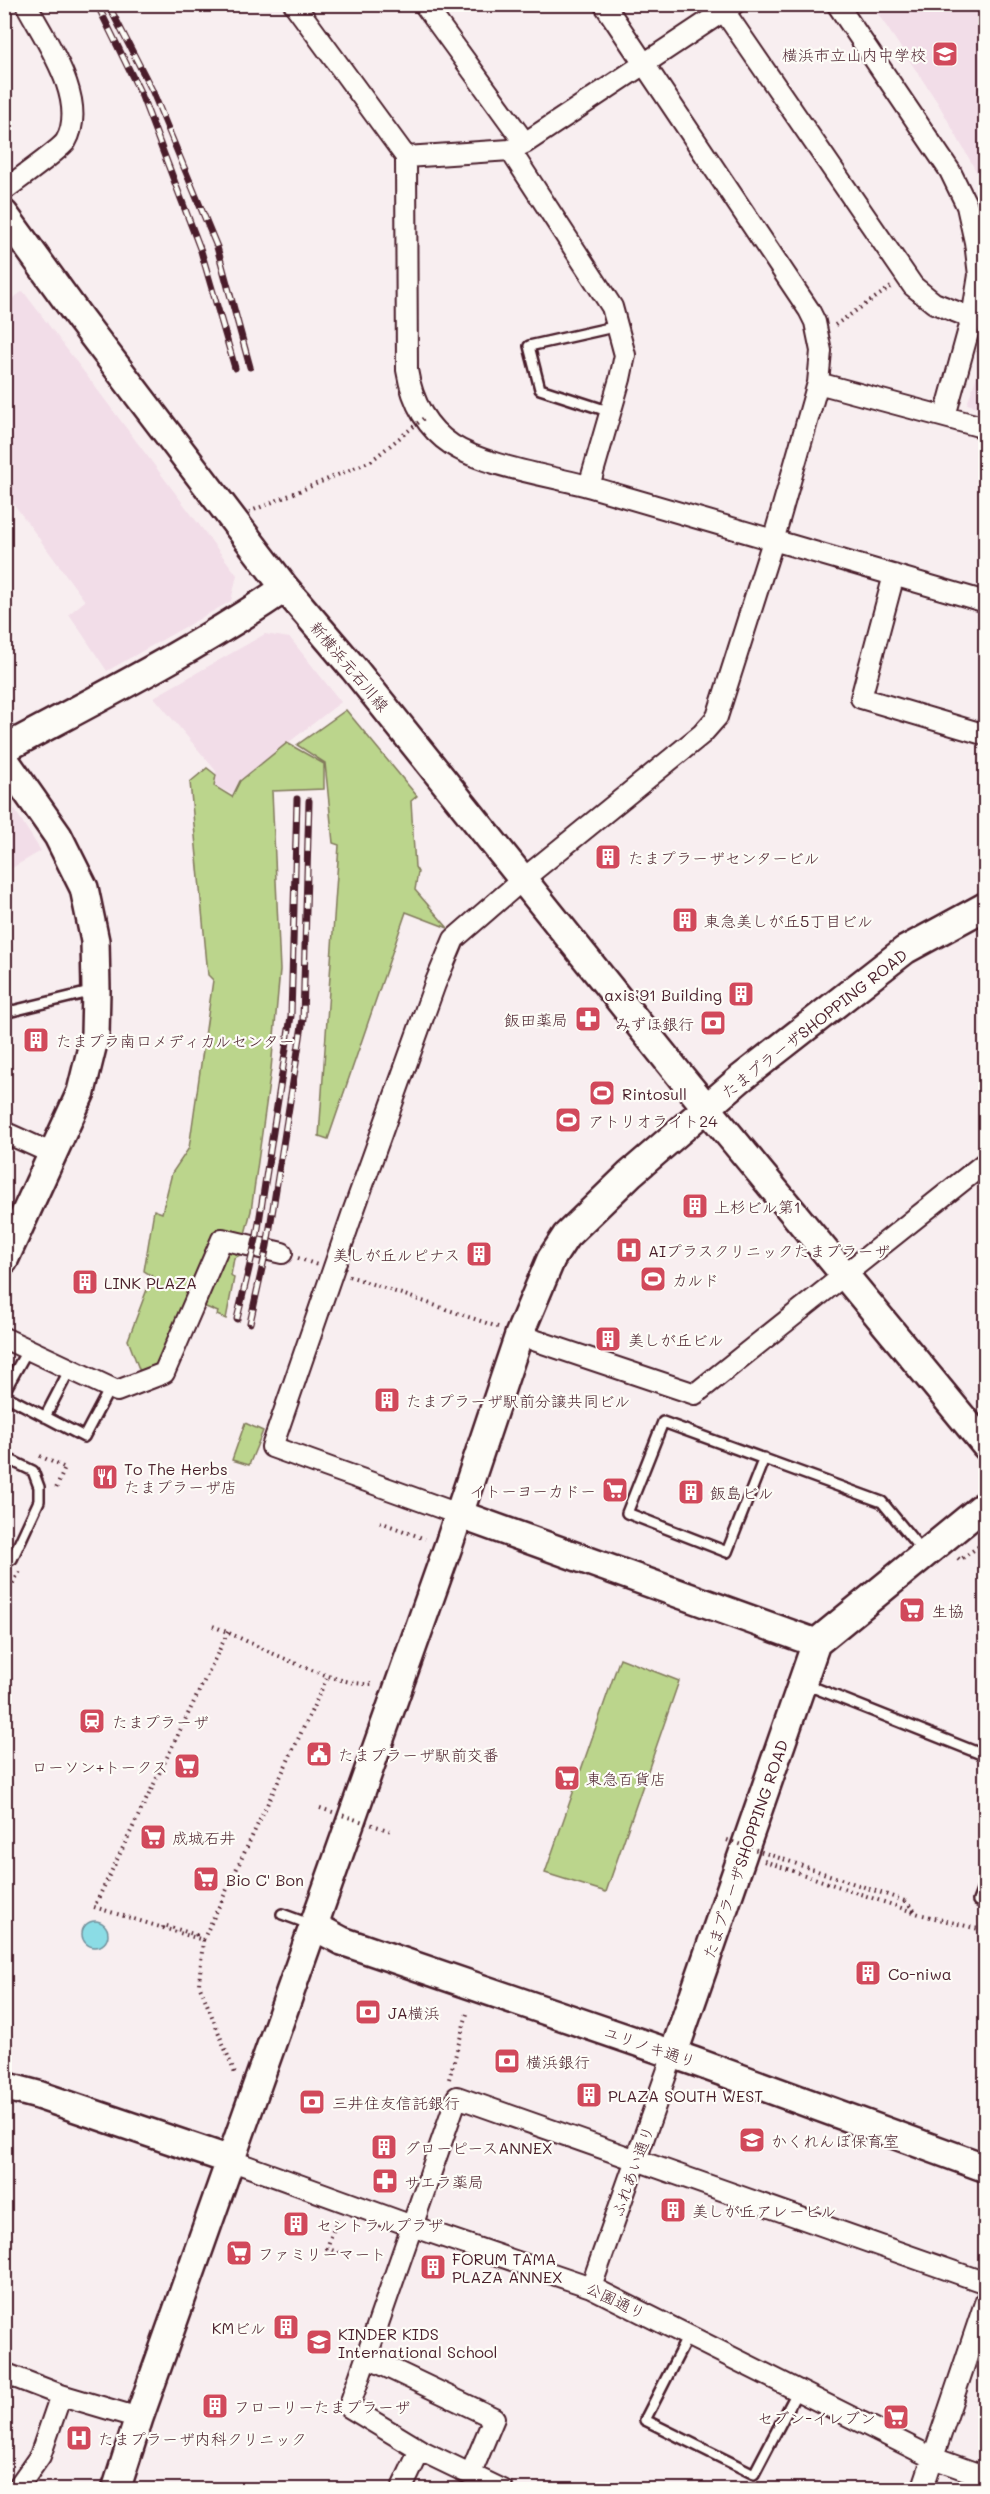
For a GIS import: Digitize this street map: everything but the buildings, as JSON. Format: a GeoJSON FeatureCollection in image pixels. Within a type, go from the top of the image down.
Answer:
{"type":"FeatureCollection","features":[{"type":"Feature","properties":{"kind":"street"},"geometry":{"type":"LineString","coordinates":[[4,190],[65,142],[72,122],[73,108],[64,78],[26,4]]}},
{"type":"Feature","properties":{"kind":"street"},"geometry":{"type":"LineString","coordinates":[[294,4],[406,157],[407,370],[410,390],[431,428],[453,445],[475,457],[589,486],[986,602]]}},
{"type":"Feature","properties":{"kind":"street"},"geometry":{"type":"LineString","coordinates":[[424,4],[517,147],[612,307],[625,355],[589,486]]}},
{"type":"Feature","properties":{"kind":"street"},"geometry":{"type":"LineString","coordinates":[[604,4],[809,310],[815,322],[821,351],[818,383],[773,541],[717,717],[702,734],[522,880],[454,939],[435,984],[332,1270],[272,1447],[816,1642],[986,1504]]}},
{"type":"Feature","properties":{"kind":"street"},"geometry":{"type":"LineString","coordinates":[[837,4],[950,171],[967,206],[979,275],[972,318],[945,416]]}},
{"type":"Feature","properties":{"kind":"street"},"geometry":{"type":"LineString","coordinates":[[406,157],[517,147],[645,66],[730,8],[913,286],[934,303],[972,318]]}},
{"type":"Feature","properties":{"kind":"street","name":"新横浜元石川線"},"geometry":{"type":"LineString","coordinates":[[4,214],[81,320],[285,588],[354,669],[708,1109]]}},
{"type":"Feature","properties":{"kind":"street"},"geometry":{"type":"LineString","coordinates":[[818,383],[986,428]]}},
{"type":"Feature","properties":{"kind":"street"},"geometry":{"type":"LineString","coordinates":[[894,575],[861,698],[986,735]]}},
{"type":"Feature","properties":{"kind":"street"},"geometry":{"type":"LineString","coordinates":[[4,749],[168,659],[249,612],[285,588]]}},
{"type":"Feature","properties":{"kind":"street"},"geometry":{"type":"LineString","coordinates":[[4,759],[58,836],[84,888],[95,941],[96,990],[95,1035],[81,1092],[4,1260]]}},
{"type":"Feature","properties":{"kind":"street","name":"たまプラーザSHOPPING ROAD"},"geometry":{"type":"LineString","coordinates":[[116,2490],[139,2418],[458,1514],[509,1331],[566,1236],[630,1174],[740,1079],[904,950],[986,906]]}},
{"type":"Feature","properties":{"kind":"street","name":"たまプラーザSHOPPING ROAD"},"geometry":{"type":"LineString","coordinates":[[708,1109],[986,1446]]}},
{"type":"Feature","properties":{"kind":"street"},"geometry":{"type":"LineString","coordinates":[[4,1132],[53,1154]]}},
{"type":"Feature","properties":{"kind":"street"},"geometry":{"type":"LineString","coordinates":[[509,1331],[695,1394],[986,1162]]}},
{"type":"Feature","properties":{"kind":"street"},"geometry":{"type":"LineString","coordinates":[[4,1338],[117,1391],[164,1373],[222,1239],[282,1253]]}},
{"type":"Feature","properties":{"kind":"street","name":"たまプラーザSHOPPING ROAD"},"geometry":{"type":"LineString","coordinates":[[673,2055],[816,1642]]}},
{"type":"Feature","properties":{"kind":"street","name":"ユリノキ通り"},"geometry":{"type":"LineString","coordinates":[[314,1926],[342,1941],[673,2055],[986,2168]]}},
{"type":"Feature","properties":{"kind":"street","name":"ふれあい通り"},"geometry":{"type":"LineString","coordinates":[[591,2287],[673,2055]]}},
{"type":"Feature","properties":{"kind":"street"},"geometry":{"type":"LineString","coordinates":[[4,2086],[38,2094],[230,2160]]}},
{"type":"Feature","properties":{"kind":"street"},"geometry":{"type":"LineString","coordinates":[[503,2490],[420,2450],[349,2407],[457,2097],[986,2283]]}},
{"type":"Feature","properties":{"kind":"street","name":"公園通り"},"geometry":{"type":"LineString","coordinates":[[230,2160],[412,2226],[591,2287],[933,2458],[986,2476]]}},
{"type":"Feature","properties":{"kind":"street"},"geometry":{"type":"LineString","coordinates":[[922,2490],[986,2300]]}},
{"type":"Feature","properties":{"kind":"street"},"geometry":{"type":"LineString","coordinates":[[366,2357],[494,2418],[471,2473]]}},
{"type":"Feature","properties":{"kind":"street"},"geometry":{"type":"LineString","coordinates":[[4,2373],[61,2395],[139,2418]]}},
{"type":"Feature","properties":{"kind":"street"},"geometry":{"type":"LineString","coordinates":[[16,2490],[40,2456],[61,2395]]}},
{"type":"Feature","properties":{"kind":"street"},"geometry":{"type":"LineString","coordinates":[[401,2490],[420,2450]]}},
{"type":"Feature","properties":{"kind":"lane"},"geometry":{"type":"LineString","coordinates":[[611,412],[540,389],[529,346],[618,326]]}},
{"type":"Feature","properties":{"kind":"lane"},"geometry":{"type":"LineString","coordinates":[[4,1013],[96,990]]}},
{"type":"Feature","properties":{"kind":"lane"},"geometry":{"type":"LineString","coordinates":[[27,1349],[4,1393],[84,1437],[110,1388]]}},
{"type":"Feature","properties":{"kind":"lane"},"geometry":{"type":"LineString","coordinates":[[45,1417],[70,1369]]}},
{"type":"Feature","properties":{"kind":"lane"},"geometry":{"type":"LineString","coordinates":[[764,1458],[727,1552],[627,1513],[663,1422],[764,1458],[882,1502],[925,1554]]}},
{"type":"Feature","properties":{"kind":"lane"},"geometry":{"type":"LineString","coordinates":[[4,1457],[33,1471],[39,1487],[39,1501],[12,1559],[4,1562]]}},
{"type":"Feature","properties":{"kind":"lane"},"geometry":{"type":"LineString","coordinates":[[803,1683],[986,1756]]}},
{"type":"Feature","properties":{"kind":"lane"},"geometry":{"type":"LineString","coordinates":[[978,1901],[986,1880]]}},
{"type":"Feature","properties":{"kind":"lane"},"geometry":{"type":"LineString","coordinates":[[282,1914],[314,1926]]}},
{"type":"Feature","properties":{"kind":"lane"},"geometry":{"type":"LineString","coordinates":[[688,2336],[645,2420],[754,2474],[797,2391]]}},
{"type":"Feature","properties":{"kind":"path"},"geometry":{"type":"LineString","coordinates":[[818,336],[907,277]]}},
{"type":"Feature","properties":{"kind":"path"},"geometry":{"type":"LineString","coordinates":[[249,512],[371,461],[424,418]]}},
{"type":"Feature","properties":{"kind":"path"},"geometry":{"type":"LineString","coordinates":[[332,1270],[509,1331]]}},
{"type":"Feature","properties":{"kind":"path"},"geometry":{"type":"LineString","coordinates":[[380,1522],[426,1540]]}},
{"type":"Feature","properties":{"kind":"path"},"geometry":{"type":"LineString","coordinates":[[960,1560],[986,1541]]}},
{"type":"Feature","properties":{"kind":"path"},"geometry":{"type":"LineString","coordinates":[[213,1626],[328,1676],[361,1685],[372,1684]]}},
{"type":"Feature","properties":{"kind":"path"},"geometry":{"type":"LineString","coordinates":[[203,1940],[94,1907],[228,1632]]}},
{"type":"Feature","properties":{"kind":"path"},"geometry":{"type":"LineString","coordinates":[[237,2076],[199,1984],[203,1940],[328,1676]]}},
{"type":"Feature","properties":{"kind":"path"},"geometry":{"type":"LineString","coordinates":[[320,1808],[392,1831]]}},
{"type":"Feature","properties":{"kind":"path"},"geometry":{"type":"LineString","coordinates":[[727,1840],[904,1901],[919,1914]]}},
{"type":"Feature","properties":{"kind":"path"},"geometry":{"type":"LineString","coordinates":[[760,1860],[919,1914],[986,1931]]}},
{"type":"Feature","properties":{"kind":"path"},"geometry":{"type":"LineString","coordinates":[[457,2097],[445,2093],[468,2010]]}},
{"type":"Feature","properties":{"kind":"path"},"geometry":{"type":"LineString","coordinates":[[338,2216],[327,2248],[339,2253]]}},
{"type":"Feature","properties":{"kind":"shaded area","name":"横浜市立山内中学校"},"geometry":{"type":"Polygon","coordinates":[[[872,5],[985,5],[985,187],[938,103],[872,5]]]}},
{"type":"Feature","properties":{"kind":"shaded area"},"geometry":{"type":"Polygon","coordinates":[[[23,291],[237,575],[231,601],[107,671],[69,614],[85,601],[5,492],[5,304],[23,291]]]}},
{"type":"Feature","properties":{"kind":"shaded area"},"geometry":{"type":"Polygon","coordinates":[[[985,353],[985,409],[967,404],[985,353]]]}},
{"type":"Feature","properties":{"kind":"shaded area"},"geometry":{"type":"Polygon","coordinates":[[[265,634],[290,638],[341,702],[240,780],[232,794],[215,786],[216,771],[154,697],[265,634]]]}},
{"type":"Feature","properties":{"kind":"shaded area"},"geometry":{"type":"Polygon","coordinates":[[[4,793],[41,851],[5,872],[4,872],[4,793]]]}},
{"type":"Feature","properties":{"kind":"green space"},"geometry":{"type":"Polygon","coordinates":[[[346,710],[417,796],[411,801],[415,867],[418,872],[415,890],[448,928],[406,912],[328,1139],[319,1136],[339,845],[333,843],[325,763],[297,745],[346,710]]]}},
{"type":"Feature","properties":{"kind":"green space"},"geometry":{"type":"Polygon","coordinates":[[[287,743],[324,764],[324,789],[272,791],[280,970],[271,1069],[251,1211],[245,1234],[221,1233],[161,1369],[142,1377],[128,1340],[152,1276],[144,1271],[154,1210],[162,1213],[172,1173],[189,1148],[213,980],[208,975],[190,782],[207,768],[216,775],[214,786],[232,797],[240,781],[287,743]]]}},
{"type":"Feature","properties":{"kind":"green space"},"geometry":{"type":"Polygon","coordinates":[[[227,1248],[240,1252],[240,1255],[234,1258],[231,1275],[234,1278],[226,1319],[217,1315],[218,1312],[201,1305],[227,1248]]]}},
{"type":"Feature","properties":{"kind":"green space"},"geometry":{"type":"Polygon","coordinates":[[[245,1423],[263,1431],[249,1465],[232,1460],[245,1423]]]}},
{"type":"Feature","properties":{"kind":"green space"},"geometry":{"type":"Polygon","coordinates":[[[620,1658],[679,1681],[606,1892],[545,1873],[620,1658]]]}},
{"type":"Feature","properties":{"kind":"water"},"geometry":{"type":"Polygon","coordinates":[[[95,1921],[105,1924],[108,1934],[105,1944],[95,1947],[85,1944],[82,1934],[85,1924],[95,1921]]]}},
{"type":"Feature","properties":{"kind":"railway"},"geometry":{"type":"LineString","coordinates":[[97,4],[141,94],[201,251],[235,368]]}},
{"type":"Feature","properties":{"kind":"railway"},"geometry":{"type":"LineString","coordinates":[[108,4],[152,90],[217,247],[250,367]]}},
{"type":"Feature","properties":{"kind":"railway"},"geometry":{"type":"LineString","coordinates":[[237,1319],[257,1235],[291,1016],[297,799]]}},
{"type":"Feature","properties":{"kind":"railway"},"geometry":{"type":"LineString","coordinates":[[250,1323],[267,1246],[303,1019],[309,801]]}},
{"type":"Feature","properties":{"kind":"place","name":"横浜市立山内中学校"},"geometry":{"type":"Point","coordinates":[945,54]}},
{"type":"Feature","properties":{"kind":"place","name":"たまプラーザセンタービル"},"geometry":{"type":"Point","coordinates":[608,857]}},
{"type":"Feature","properties":{"kind":"place","name":"東急美しが丘5丁目ビル"},"geometry":{"type":"Point","coordinates":[685,920]}},
{"type":"Feature","properties":{"kind":"place","name":"axis’91 Building"},"geometry":{"type":"Point","coordinates":[741,994]}},
{"type":"Feature","properties":{"kind":"place","name":"飯田薬局"},"geometry":{"type":"Point","coordinates":[588,1019]}},
{"type":"Feature","properties":{"kind":"place","name":"みずほ銀行"},"geometry":{"type":"Point","coordinates":[713,1023]}},
{"type":"Feature","properties":{"kind":"place","name":"たまプラ南口メディカルセンター"},"geometry":{"type":"Point","coordinates":[36,1040]}},
{"type":"Feature","properties":{"kind":"place","name":"Rintosull"},"geometry":{"type":"Point","coordinates":[602,1093]}},
{"type":"Feature","properties":{"kind":"place","name":"アトリオライト24"},"geometry":{"type":"Point","coordinates":[568,1120]}},
{"type":"Feature","properties":{"kind":"place","name":"上杉ビル第1"},"geometry":{"type":"Point","coordinates":[695,1206]}},
{"type":"Feature","properties":{"kind":"place","name":"AIプラスクリニックたまプラーザ"},"geometry":{"type":"Point","coordinates":[629,1250]}},
{"type":"Feature","properties":{"kind":"place","name":"美しが丘ルピナス"},"geometry":{"type":"Point","coordinates":[479,1254]}},
{"type":"Feature","properties":{"kind":"place","name":"カルド"},"geometry":{"type":"Point","coordinates":[653,1279]}},
{"type":"Feature","properties":{"kind":"place","name":"LINK PLAZA"},"geometry":{"type":"Point","coordinates":[85,1282]}},
{"type":"Feature","properties":{"kind":"place","name":"美しが丘ビル"},"geometry":{"type":"Point","coordinates":[608,1339]}},
{"type":"Feature","properties":{"kind":"place","name":"たまプラーザ駅前分譲共同ビル"},"geometry":{"type":"Point","coordinates":[387,1400]}},
{"type":"Feature","properties":{"kind":"place","name":"To The Herbs たまプラーザ店"},"geometry":{"type":"Point","coordinates":[105,1477]}},
{"type":"Feature","properties":{"kind":"place","name":"イトーヨーカドー"},"geometry":{"type":"Point","coordinates":[615,1490]}},
{"type":"Feature","properties":{"kind":"place","name":"飯島ビル"},"geometry":{"type":"Point","coordinates":[691,1492]}},
{"type":"Feature","properties":{"kind":"place","name":"生協"},"geometry":{"type":"Point","coordinates":[912,1610]}},
{"type":"Feature","properties":{"kind":"place","name":"たまプラーザ"},"geometry":{"type":"Point","coordinates":[92,1721]}},
{"type":"Feature","properties":{"kind":"place","name":"たまプラーザ駅前交番"},"geometry":{"type":"Point","coordinates":[319,1754]}},
{"type":"Feature","properties":{"kind":"place","name":"ローソン+トークス"},"geometry":{"type":"Point","coordinates":[187,1766]}},
{"type":"Feature","properties":{"kind":"place","name":"東急百貨店"},"geometry":{"type":"Point","coordinates":[567,1778]}},
{"type":"Feature","properties":{"kind":"place","name":"成城石井"},"geometry":{"type":"Point","coordinates":[153,1837]}},
{"type":"Feature","properties":{"kind":"place","name":"Bio C' Bon"},"geometry":{"type":"Point","coordinates":[206,1879]}},
{"type":"Feature","properties":{"kind":"place","name":"Co-niwa"},"geometry":{"type":"Point","coordinates":[868,1973]}},
{"type":"Feature","properties":{"kind":"place","name":"JA横浜"},"geometry":{"type":"Point","coordinates":[368,2012]}},
{"type":"Feature","properties":{"kind":"place","name":"横浜銀行"},"geometry":{"type":"Point","coordinates":[507,2061]}},
{"type":"Feature","properties":{"kind":"place","name":"PLAZA SOUTH WEST"},"geometry":{"type":"Point","coordinates":[589,2095]}},
{"type":"Feature","properties":{"kind":"place","name":"三井住友信託銀行"},"geometry":{"type":"Point","coordinates":[312,2102]}},
{"type":"Feature","properties":{"kind":"place","name":"かくれんぼ保育室"},"geometry":{"type":"Point","coordinates":[752,2140]}},
{"type":"Feature","properties":{"kind":"place","name":"グローピースANNEX"},"geometry":{"type":"Point","coordinates":[384,2147]}},
{"type":"Feature","properties":{"kind":"place","name":"サエラ薬局"},"geometry":{"type":"Point","coordinates":[385,2181]}},
{"type":"Feature","properties":{"kind":"place","name":"美しが丘アレービル"},"geometry":{"type":"Point","coordinates":[673,2210]}},
{"type":"Feature","properties":{"kind":"place","name":"セントラルプラザ"},"geometry":{"type":"Point","coordinates":[296,2224]}},
{"type":"Feature","properties":{"kind":"place","name":"ファミリーマート"},"geometry":{"type":"Point","coordinates":[239,2253]}},
{"type":"Feature","properties":{"kind":"place","name":"FORUM TAMA PLAZA ANNEX"},"geometry":{"type":"Point","coordinates":[433,2267]}},
{"type":"Feature","properties":{"kind":"place","name":"KMビル"},"geometry":{"type":"Point","coordinates":[286,2327]}},
{"type":"Feature","properties":{"kind":"place","name":"KINDER KIDS International School"},"geometry":{"type":"Point","coordinates":[319,2342]}},
{"type":"Feature","properties":{"kind":"place","name":"フローリーたまプラーザ"},"geometry":{"type":"Point","coordinates":[215,2406]}},
{"type":"Feature","properties":{"kind":"place","name":"セブン-イレブン"},"geometry":{"type":"Point","coordinates":[896,2417]}},
{"type":"Feature","properties":{"kind":"place","name":"たまプラーザ内科クリニック"},"geometry":{"type":"Point","coordinates":[79,2438]}}]}
